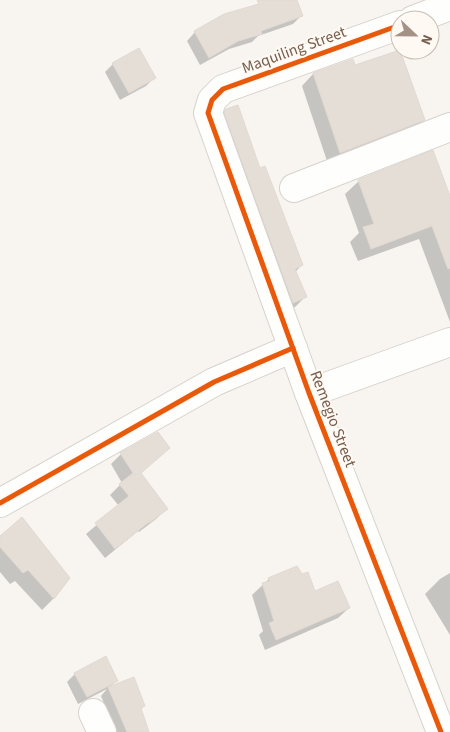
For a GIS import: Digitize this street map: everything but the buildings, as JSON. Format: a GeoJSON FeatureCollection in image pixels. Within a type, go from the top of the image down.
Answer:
{"type":"FeatureCollection","features":[{"type":"Feature","properties":{"kind":"street","name":"Maquiling Street"},"geometry":{"type":"LineString","coordinates":[[208,113],[212,100],[223,90],[390,29]]}},
{"type":"Feature","properties":{"kind":"street","name":"Remegio Street"},"geometry":{"type":"LineString","coordinates":[[208,113],[309,393],[441,732]]}},
{"type":"Feature","properties":{"kind":"street"},"geometry":{"type":"LineString","coordinates":[[294,188],[450,127]]}},
{"type":"Feature","properties":{"kind":"street"},"geometry":{"type":"LineString","coordinates":[[309,393],[450,342]]}},
{"type":"Feature","properties":{"kind":"street"},"geometry":{"type":"LineString","coordinates":[[0,503],[214,382],[293,348]]}},
{"type":"Feature","properties":{"kind":"cycle path"},"geometry":{"type":"LineString","coordinates":[[390,29],[223,89],[212,100],[208,113],[309,393],[441,732]]}},
{"type":"Feature","properties":{"kind":"cycle path"},"geometry":{"type":"LineString","coordinates":[[0,503],[214,382],[293,348]]}}]}
